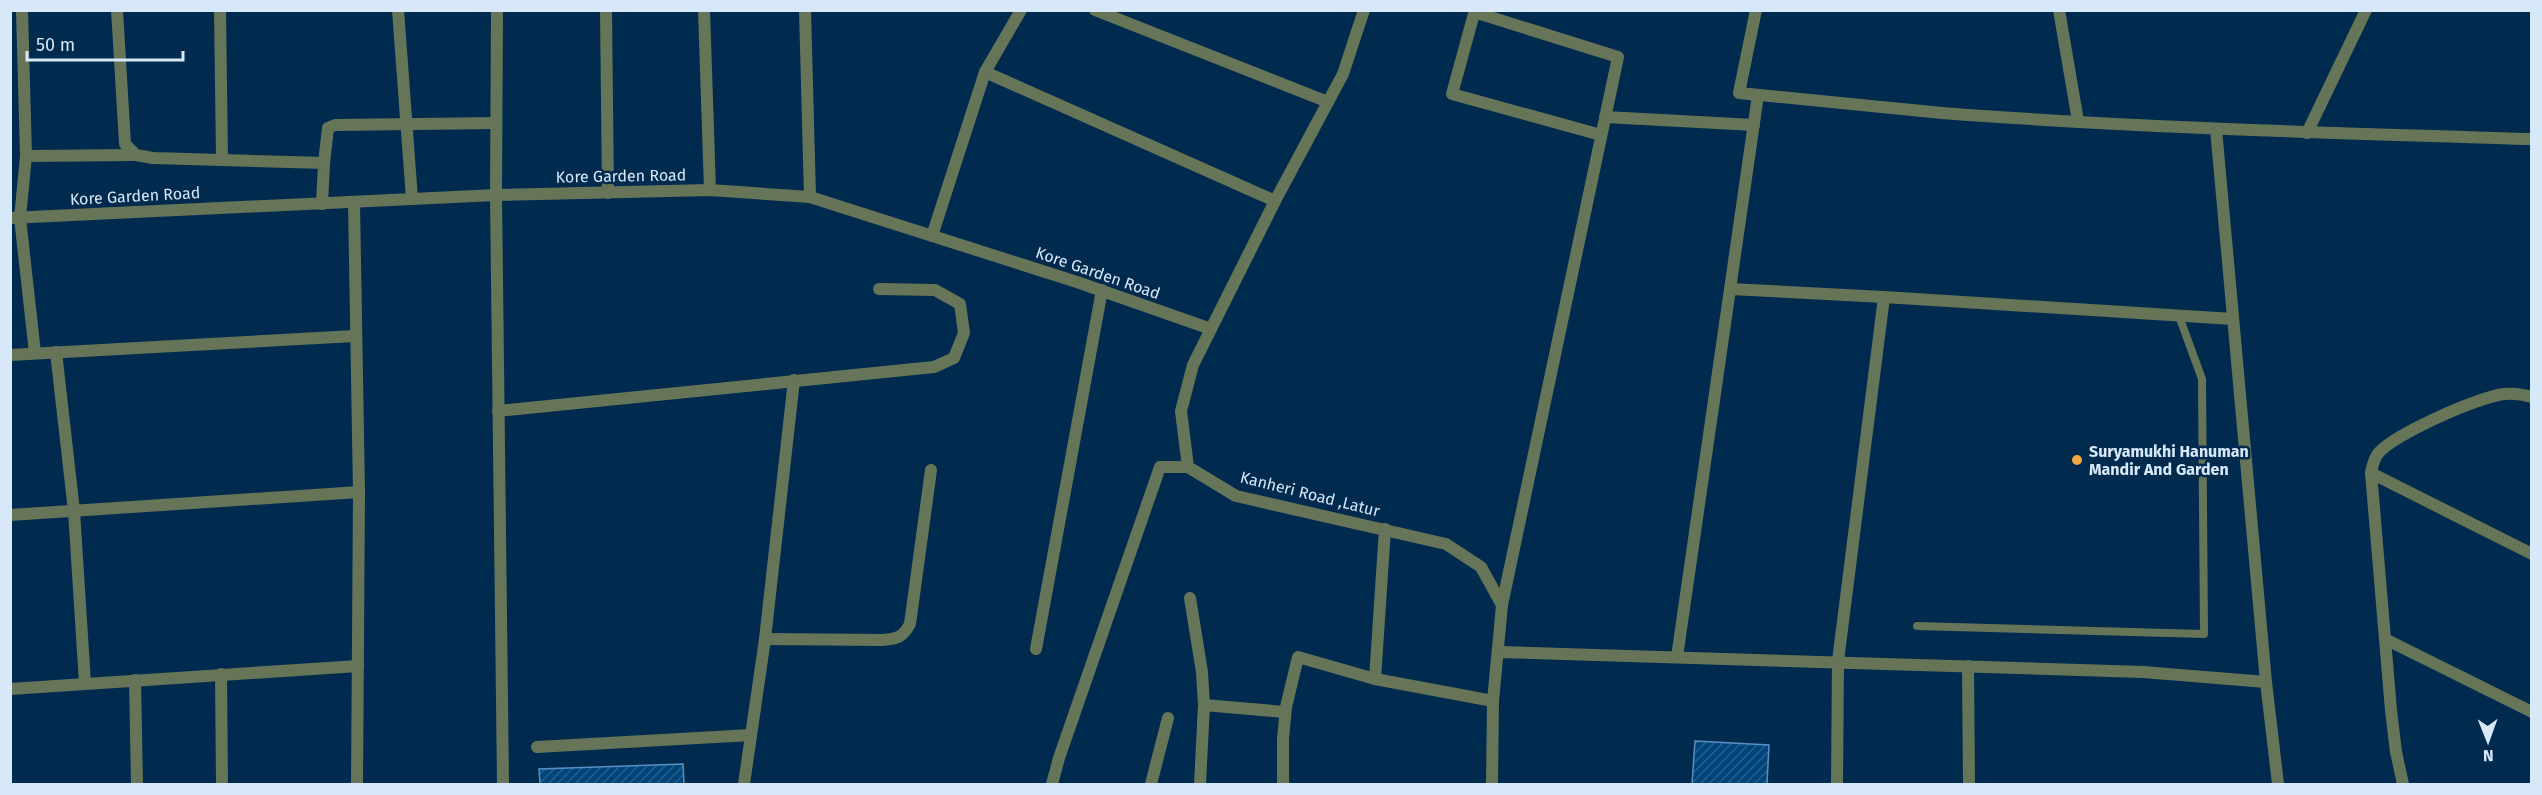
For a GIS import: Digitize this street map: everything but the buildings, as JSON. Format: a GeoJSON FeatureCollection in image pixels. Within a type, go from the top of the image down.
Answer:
{"type":"FeatureCollection","features":[{"type":"Feature","properties":{"kind":"street"},"geometry":{"type":"LineString","coordinates":[[22,10],[26,156],[15,218],[35,353]]}},
{"type":"Feature","properties":{"kind":"street"},"geometry":{"type":"LineString","coordinates":[[117,10],[124,137],[125,144],[136,155]]}},
{"type":"Feature","properties":{"kind":"street"},"geometry":{"type":"LineString","coordinates":[[220,10],[222,160]]}},
{"type":"Feature","properties":{"kind":"street"},"geometry":{"type":"LineString","coordinates":[[398,10],[412,199]]}},
{"type":"Feature","properties":{"kind":"street"},"geometry":{"type":"LineString","coordinates":[[497,10],[496,195],[503,784]]}},
{"type":"Feature","properties":{"kind":"street"},"geometry":{"type":"LineString","coordinates":[[606,10],[608,193]]}},
{"type":"Feature","properties":{"kind":"street"},"geometry":{"type":"LineString","coordinates":[[704,10],[710,190]]}},
{"type":"Feature","properties":{"kind":"street"},"geometry":{"type":"LineString","coordinates":[[805,10],[810,197]]}},
{"type":"Feature","properties":{"kind":"street"},"geometry":{"type":"LineString","coordinates":[[932,236],[985,72],[1021,10]]}},
{"type":"Feature","properties":{"kind":"street"},"geometry":{"type":"LineString","coordinates":[[1095,10],[1328,102]]}},
{"type":"Feature","properties":{"kind":"street"},"geometry":{"type":"LineString","coordinates":[[1052,784],[1160,467],[1188,467],[1180,411],[1192,365],[1275,201],[1343,74],[1364,10]]}},
{"type":"Feature","properties":{"kind":"street"},"geometry":{"type":"LineString","coordinates":[[1756,10],[1739,93],[1943,113],[2078,121],[2307,133],[2532,139]]}},
{"type":"Feature","properties":{"kind":"street"},"geometry":{"type":"LineString","coordinates":[[2059,10],[2078,121]]}},
{"type":"Feature","properties":{"kind":"street"},"geometry":{"type":"LineString","coordinates":[[2307,133],[2366,10]]}},
{"type":"Feature","properties":{"kind":"street"},"geometry":{"type":"LineString","coordinates":[[1492,784],[1493,701],[1502,605],[1618,57],[1475,11],[1452,94],[1601,135]]}},
{"type":"Feature","properties":{"kind":"street"},"geometry":{"type":"LineString","coordinates":[[985,72],[1275,201]]}},
{"type":"Feature","properties":{"kind":"street"},"geometry":{"type":"LineString","coordinates":[[1677,657],[1758,95]]}},
{"type":"Feature","properties":{"kind":"street"},"geometry":{"type":"LineString","coordinates":[[1605,117],[1754,125]]}},
{"type":"Feature","properties":{"kind":"street"},"geometry":{"type":"LineString","coordinates":[[322,204],[325,135],[328,128],[335,125],[496,123]]}},
{"type":"Feature","properties":{"kind":"street"},"geometry":{"type":"LineString","coordinates":[[2216,129],[2266,682],[2278,784]]}},
{"type":"Feature","properties":{"kind":"street"},"geometry":{"type":"LineString","coordinates":[[26,156],[136,155],[153,158],[324,163]]}},
{"type":"Feature","properties":{"kind":"street","name":"Kore Garden Road"},"geometry":{"type":"LineString","coordinates":[[15,218],[496,195],[710,190],[810,197],[1102,290],[1211,330]]}},
{"type":"Feature","properties":{"kind":"street"},"geometry":{"type":"LineString","coordinates":[[354,203],[359,492],[357,784]]}},
{"type":"Feature","properties":{"kind":"street"},"geometry":{"type":"LineString","coordinates":[[498,411],[934,367],[954,358],[964,333],[960,304],[935,290],[879,289]]}},
{"type":"Feature","properties":{"kind":"street"},"geometry":{"type":"LineString","coordinates":[[1730,289],[2234,319]]}},
{"type":"Feature","properties":{"kind":"street"},"geometry":{"type":"LineString","coordinates":[[1036,649],[1102,290]]}},
{"type":"Feature","properties":{"kind":"street"},"geometry":{"type":"LineString","coordinates":[[1838,784],[1838,661],[1884,297]]}},
{"type":"Feature","properties":{"kind":"street"},"geometry":{"type":"LineString","coordinates":[[10,355],[355,336]]}},
{"type":"Feature","properties":{"kind":"street"},"geometry":{"type":"LineString","coordinates":[[56,352],[74,511],[85,683]]}},
{"type":"Feature","properties":{"kind":"street"},"geometry":{"type":"LineString","coordinates":[[744,784],[765,639],[794,380]]}},
{"type":"Feature","properties":{"kind":"street"},"geometry":{"type":"LineString","coordinates":[[2403,784],[2396,752],[2371,473],[2376,456],[2384,448],[2432,420],[2502,394],[2522,394],[2532,397]]}},
{"type":"Feature","properties":{"kind":"street","name":"Kanheri Road ,Latur"},"geometry":{"type":"LineString","coordinates":[[1188,467],[1236,496],[1446,544],[1481,567],[1502,605]]}},
{"type":"Feature","properties":{"kind":"street"},"geometry":{"type":"LineString","coordinates":[[765,639],[883,640],[896,639],[904,634],[910,624],[931,470]]}},
{"type":"Feature","properties":{"kind":"street"},"geometry":{"type":"LineString","coordinates":[[2371,473],[2532,554]]}},
{"type":"Feature","properties":{"kind":"street"},"geometry":{"type":"LineString","coordinates":[[10,515],[359,492]]}},
{"type":"Feature","properties":{"kind":"street"},"geometry":{"type":"LineString","coordinates":[[1375,679],[1385,529]]}},
{"type":"Feature","properties":{"kind":"street"},"geometry":{"type":"LineString","coordinates":[[1190,598],[1202,672],[1204,705],[1200,784]]}},
{"type":"Feature","properties":{"kind":"street"},"geometry":{"type":"LineString","coordinates":[[2385,639],[2532,712]]}},
{"type":"Feature","properties":{"kind":"street"},"geometry":{"type":"LineString","coordinates":[[1498,652],[2143,672],[2266,682]]}},
{"type":"Feature","properties":{"kind":"street"},"geometry":{"type":"LineString","coordinates":[[1283,784],[1285,712],[1298,657],[1375,679],[1493,701]]}},
{"type":"Feature","properties":{"kind":"street"},"geometry":{"type":"LineString","coordinates":[[10,689],[358,666]]}},
{"type":"Feature","properties":{"kind":"street"},"geometry":{"type":"LineString","coordinates":[[1968,666],[1969,784]]}},
{"type":"Feature","properties":{"kind":"street"},"geometry":{"type":"LineString","coordinates":[[221,674],[222,784]]}},
{"type":"Feature","properties":{"kind":"street"},"geometry":{"type":"LineString","coordinates":[[135,680],[136,784]]}},
{"type":"Feature","properties":{"kind":"street"},"geometry":{"type":"LineString","coordinates":[[1204,705],[1285,712]]}},
{"type":"Feature","properties":{"kind":"street"},"geometry":{"type":"LineString","coordinates":[[1151,784],[1168,718]]}},
{"type":"Feature","properties":{"kind":"street"},"geometry":{"type":"LineString","coordinates":[[537,747],[751,735]]}},
{"type":"Feature","properties":{"kind":"lane"},"geometry":{"type":"LineString","coordinates":[[1917,626],[2204,634],[2202,379],[2180,316]]}},
{"type":"Feature","properties":{"kind":"place","name":"Suryamukhi Hanuman Mandir And Garden"},"geometry":{"type":"Point","coordinates":[2077,460]}}]}
